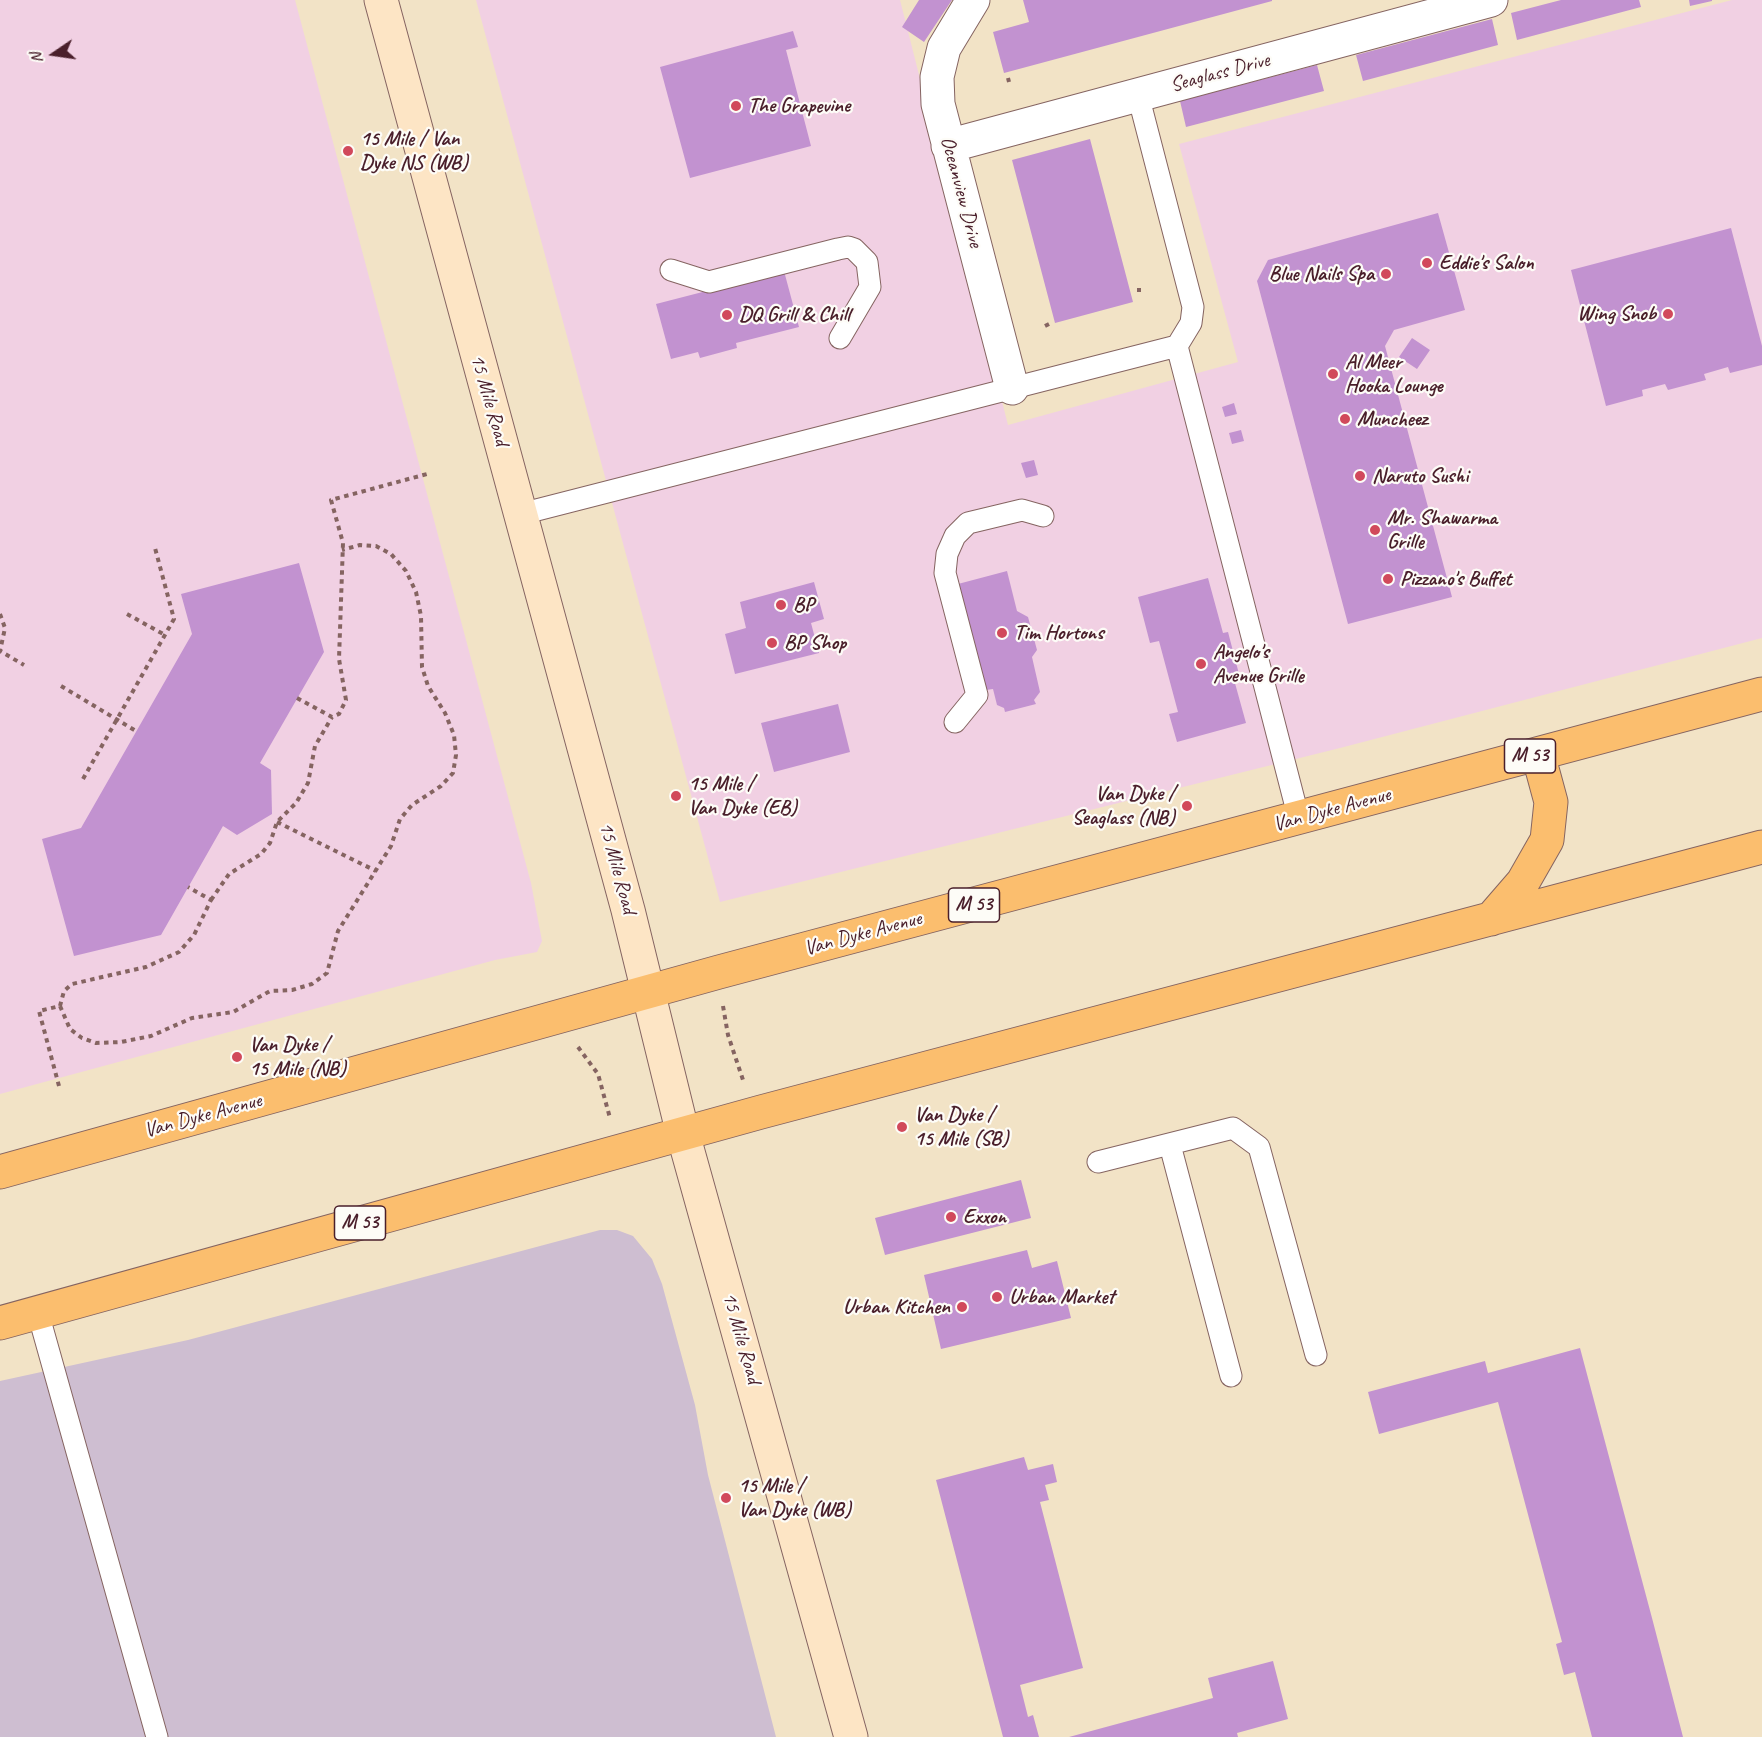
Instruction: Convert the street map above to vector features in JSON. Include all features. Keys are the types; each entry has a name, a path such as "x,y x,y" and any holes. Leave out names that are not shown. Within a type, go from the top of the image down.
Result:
{"main road":[{"name":"15 Mile Road","path":"381,0 649,992 682,1134 851,1737"},
{"name":"Van Dyke Avenue","path":"0,1172 649,992 1762,694"},
{"path":"1491,919 1523,882 1547,840 1551,802 1538,754"},
{"name":"M 53","path":"0,1323 682,1134 1762,847"}],"street":[{"name":"Oceanview Drive","path":"973,0 944,48 937,77 939,104 1012,388"},
{"name":"Seaglass Drive","path":"948,146 1491,0"}],"lane":[{"path":"521,514 1177,346 1191,323 1193,307 1138,95"},
{"path":"671,270 709,282 838,249 854,249 867,262 870,287 840,338"},
{"path":"1177,346 1299,819"},
{"path":"955,722 977,695 945,573 947,554 955,536 968,523 1022,510 1043,516"},
{"path":"1098,1162 1233,1128 1259,1147 1316,1355"},
{"path":"1170,1145 1231,1376"},
{"path":"38,1313 157,1737"}],"path":[{"path":"342,550 360,545 376,546 391,554 406,571 416,592 421,616 422,667 454,735 456,754 453,773 441,786 412,805 400,819 391,846 338,931 327,973 312,984 292,990 270,992 233,1012 192,1018 151,1036 121,1042 96,1043 82,1038 70,1029 60,1006 64,991 72,984 146,967 179,952 194,935 211,900 229,874 266,849 277,822 296,803 308,783 315,746 332,717 339,714 346,700 339,659 342,550 343,543 331,500 427,474"},
{"path":"83,779 174,619 155,548"},
{"path":"0,614 5,628 0,651 24,665"},
{"path":"126,614 165,635"},
{"path":"61,686 136,731"},
{"path":"297,698 332,717"},
{"path":"277,822 376,871"},
{"path":"188,887 211,900"},
{"path":"722,1003 728,1035 745,1086"},
{"path":"59,1086 39,1011 60,1006"},
{"path":"576,1043 598,1074 611,1122"}],"shaded area":[{"path":"0,0 295,0 531,883 542,941 537,952 495,960 0,1094"},
{"path":"476,0 900,0 1008,425 1238,362 1179,144 1732,0 1762,0 1762,638 1340,748 720,902"},
{"path":"600,1230 617,1230 633,1236 652,1259 662,1284 695,1405 708,1475 776,1737 0,1737 0,1381 188,1340"}],"building":[{"path":"919,0 952,0 924,42 902,27"},
{"path":"1023,0 1272,1 1004,73 993,32 1029,22"},
{"path":"1561,0 1639,0 1641,7 1517,40 1511,13"},
{"path":"1689,0 1712,0 1712,1 1690,6"},
{"path":"1492,19 1498,45 1363,81 1356,55"},
{"name":"The Grapevine","path":"793,31 798,47 786,50 811,146 690,178 660,67"},
{"path":"1317,65 1324,91 1186,127 1180,101"},
{"path":"1090,139 1133,302 1055,323 1012,160"},
{"path":"1438,213 1465,310 1394,330 1385,346 1452,597 1348,624 1257,281 1268,260"},
{"path":"1731,228 1762,346 1762,365 1730,373 1728,367 1704,374 1706,380 1668,390 1665,384 1642,390 1643,396 1606,406 1571,270"},
{"name":"DQ Grill & Chill","path":"784,271 799,327 736,343 737,348 700,358 698,352 671,359 656,304"},
{"path":"1412,338 1430,350 1417,369 1399,357"},
{"path":"1234,403 1237,414 1225,417 1222,407"},
{"path":"1241,430 1244,441 1232,444 1229,433"},
{"path":"1034,460 1038,475 1026,478 1021,463"},
{"path":"299,563 324,652 260,763 271,770 272,814 237,835 223,826 161,935 74,956 42,839 81,828 192,634 181,594"},
{"name":"Tim Hortons","path":"1007,571 1017,611 1028,617 1037,650 1032,657 1040,692 1034,700 1036,704 1005,712 1004,708 997,705 993,689 986,690 958,584"},
{"name":"Angelo's Avenue Grille","path":"1208,578 1223,633 1228,632 1239,674 1233,676 1246,723 1177,742 1169,714 1178,712 1159,641 1150,643 1138,597"},
{"name":"BP Shop","path":"814,582 824,619 811,623 819,653 735,674 725,634 746,628 740,602"},
{"path":"838,704 850,752 774,772 761,723"},
{"path":"1021,1180 1031,1218 885,1255 875,1218"},
{"name":"Urban Market","path":"1027,1250 1032,1268 1057,1261 1071,1318 941,1349 924,1275"},
{"path":"1580,1348 1683,1737 1592,1737 1575,1672 1564,1675 1556,1644 1562,1642 1498,1402 1379,1434 1368,1392 1485,1361 1488,1373"},
{"path":"1024,1457 1028,1470 1053,1464 1057,1482 1045,1485 1049,1500 1040,1502 1083,1668 1020,1685 1028,1717 1033,1715 1039,1737 1003,1737 936,1480"},
{"path":"1273,1661 1288,1719 1237,1733 1238,1737 1069,1737 1213,1698 1208,1678"}],"place":[{"name":"The Grapevine","path":"736,106"},
{"name":"15 Mile / Van Dyke NS (WB)","path":"348,151"},
{"name":"Eddie's Salon","path":"1427,263"},
{"name":"Blue Nails Spa","path":"1386,274"},
{"name":"Wing Snob","path":"1668,314"},
{"name":"DQ Grill & Chill","path":"727,315"},
{"name":"Al Meer Hooka Lounge","path":"1333,374"},
{"name":"Muncheez","path":"1345,419"},
{"name":"Naruto Sushi","path":"1360,476"},
{"name":"Mr. Shawarma Grille","path":"1375,530"},
{"name":"Pizzano's Buffet","path":"1388,579"},
{"name":"BP","path":"781,605"},
{"name":"Tim Hortons","path":"1002,633"},
{"name":"BP Shop","path":"772,643"},
{"name":"Angelo's Avenue Grille","path":"1201,664"},
{"name":"15 Mile / Van Dyke (EB)","path":"676,796"},
{"name":"Van Dyke / Seaglass (NB)","path":"1187,806"},
{"name":"Van Dyke / 15 Mile (NB)","path":"237,1057"},
{"name":"Van Dyke / 15 Mile (SB)","path":"902,1127"},
{"name":"Exxon","path":"951,1217"},
{"name":"Urban Market","path":"997,1297"},
{"name":"Urban Kitchen","path":"962,1307"},
{"name":"15 Mile / Van Dyke (WB)","path":"726,1498"}]}
